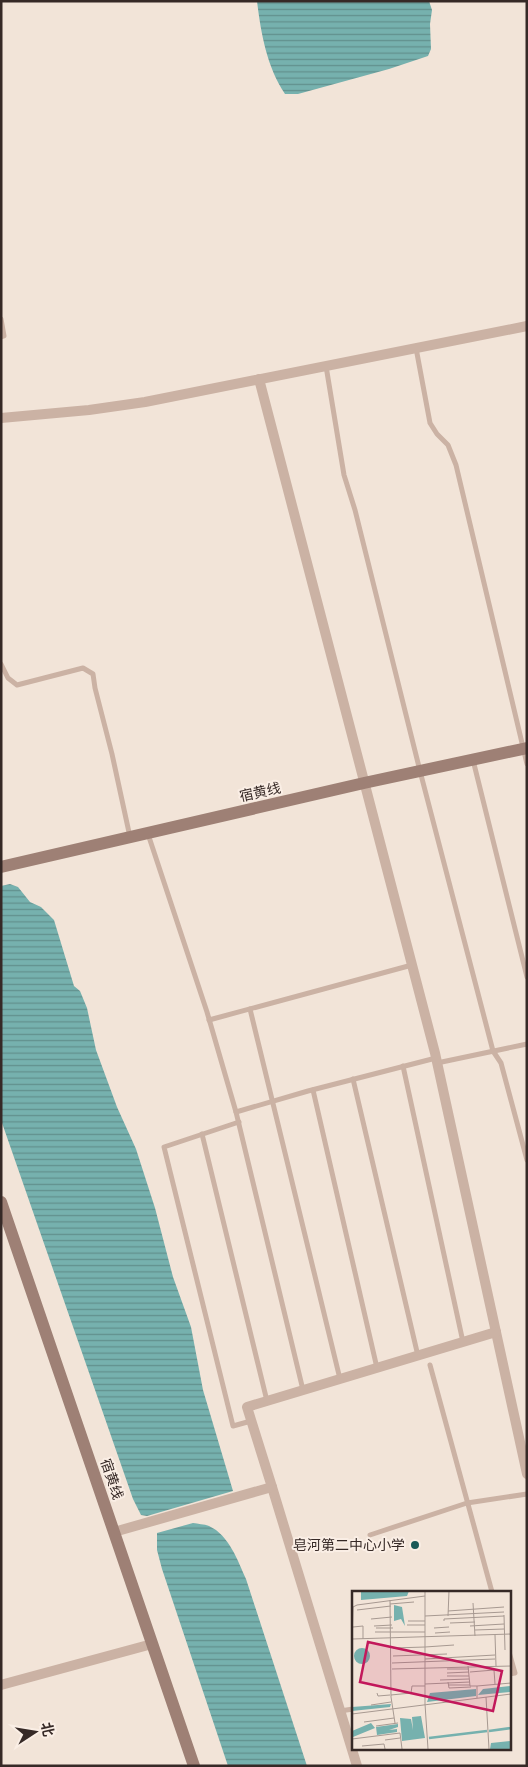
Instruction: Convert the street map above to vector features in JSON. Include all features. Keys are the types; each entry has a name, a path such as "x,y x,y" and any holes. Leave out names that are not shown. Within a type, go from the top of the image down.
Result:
{"main road":[{"name":"宿黄线","path":"1,867 364,783 525,749"},
{"name":"宿黄线","path":"1,1202 194,1766"}],"street":[{"path":"1,418 144,402 526,328"},
{"path":"259,379 436,1060 527,1474"},
{"path":"352,1750 247,1407 496,1332"},
{"path":"114,1532 272,1487"},
{"path":"1,1685 152,1644"},
{"path":"352,1750 357,1766"}],"lane":[{"path":"1,318 4,336 1,337"},
{"path":"416,348 430,422 437,434 448,445 456,465 525,749 527,764"},
{"path":"326,366 344,475 355,510 420,771 493,1050 501,1063 527,1160"},
{"path":"1,664 8,678 17,685 83,668 93,674 130,837"},
{"path":"473,760 527,977"},
{"path":"148,833 209,1020 239,1122 303,1390"},
{"path":"209,1020 412,965"},
{"path":"250,1009 340,1379"},
{"path":"236,1112 404,1066 527,1044"},
{"path":"404,1066 463,1342"},
{"path":"353,1079 418,1356"},
{"path":"313,1090 377,1368"},
{"path":"239,1122 164,1147 233,1426 252,1421"},
{"path":"202,1134 267,1401"},
{"path":"430,1365 492,1591"},
{"path":"370,1535 467,1503 527,1494"},
{"path":"510,1656 515,1673 510,1674"},
{"path":"340,1711 352,1708"}],"water":[{"path":"257,1 429,1 432,10 430,24 431,49 428,56 389,69 298,94 285,94 269,61"},
{"path":"10,884 18,887 30,902 41,907 54,920 74,986 80,991 87,1008 96,1050 117,1107 136,1149 155,1208 173,1277 191,1327 203,1390 233,1491 147,1516 141,1515 133,1499 1,1120 1,886"},
{"path":"193,1523 207,1525 216,1530 227,1542 236,1557 246,1579 307,1766 228,1766 157,1550 157,1533"}],"place":[{"name":"皂河第二中心小学","path":"415,1545"}]}
